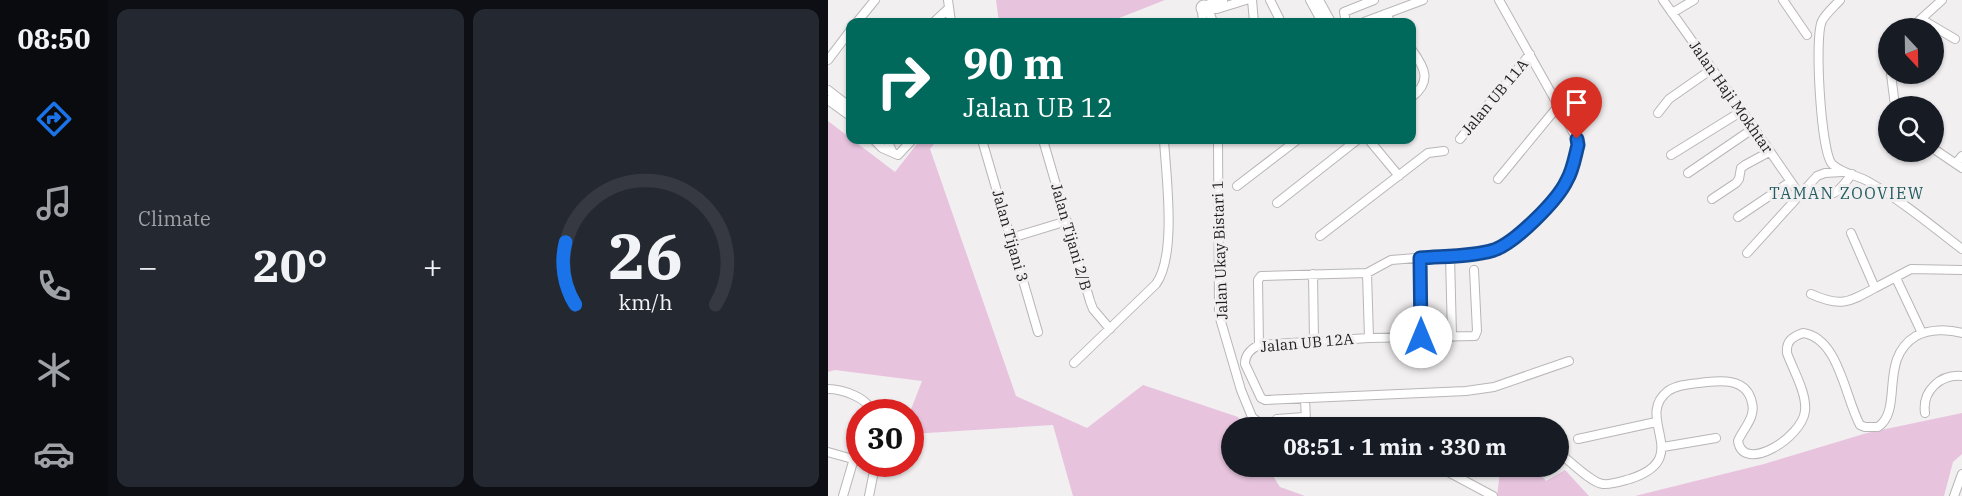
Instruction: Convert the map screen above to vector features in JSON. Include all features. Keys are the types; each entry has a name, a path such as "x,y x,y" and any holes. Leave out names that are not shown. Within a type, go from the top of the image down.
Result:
{"street":[{"path":"860,18 874,0"},
{"path":"1204,6 1223,0"},
{"path":"1204,6 1217,9 1246,0"},
{"path":"1252,0 1254,18"},
{"path":"1270,0 1279,18"},
{"path":"1310,0 1320,18"},
{"path":"1319,0 1329,18"},
{"path":"1345,18 1344,12 1374,0"},
{"path":"1374,18 1423,0"},
{"path":"1259,345 1259,278 1261,276 1366,273 1391,260 1494,250 1511,241 1528,227 1569,178 1578,145 1577,139 1499,0"},
{"name":"Jalan Haji Mokhtar","path":"1663,0 1790,182 1802,193"},
{"path":"1672,13 1694,0"},
{"path":"1783,0 1807,35"},
{"path":"1840,0 1822,21 1818,48 1821,105 1827,155 1831,164 1867,180 1962,249"},
{"path":"1922,18 1942,0"},
{"path":"937,18 948,4"},
{"path":"1385,14 1388,18"},
{"path":"1944,33 1955,39"},
{"path":"828,60 846,36"},
{"name":"Jalan UB 11A","path":"1460,139 1530,54"},
{"path":"1416,56 1425,75 1423,84 1416,92"},
{"path":"1659,113 1669,99 1712,69"},
{"path":"828,90 846,104"},
{"path":"828,100 846,113"},
{"path":"1498,179 1558,105"},
{"path":"1671,155 1742,111"},
{"path":"1688,173 1754,128"},
{"path":"878,144 898,155 909,144"},
{"path":"889,144 892,152"},
{"name":"Jalan Tijani 3","path":"983,144 1038,333"},
{"name":"Jalan Tijani 2/B","path":"1044,144 1090,301 1110,329"},
{"path":"1074,363 1163,275 1168,210 1164,144"},
{"name":"Jalan Ukay Bistari 1","path":"1218,144 1219,315 1252,417"},
{"path":"1237,186 1292,144"},
{"path":"1277,203 1352,144"},
{"path":"1372,144 1399,176"},
{"path":"1320,236 1428,153 1444,152"},
{"path":"1712,199 1736,183 1741,168 1769,152"},
{"path":"1944,155 1959,166 1962,156"},
{"path":"1747,253 1820,174 1850,173"},
{"path":"1802,193 1828,196 1838,192 1850,173"},
{"path":"1738,217 1790,182"},
{"path":"1011,238 1067,221"},
{"path":"1851,234 1875,288"},
{"path":"1450,255 1452,337"},
{"path":"1420,258 1421,337"},
{"path":"1811,294 1825,300 1850,302 1911,269 1962,270"},
{"name":"Jalan UB 12A","path":"1474,270 1477,331 1475,336 1369,338 1259,345 1252,348 1245,359 1245,364 1261,398 1421,394 1494,387 1569,361"},
{"path":"1366,273 1369,338"},
{"path":"1313,274 1314,342"},
{"path":"1896,278 1922,333"},
{"path":"1569,461 1602,484 1614,483 1644,474 1653,468 1661,456 1663,447 1656,422 1660,402 1668,391 1683,385 1724,380 1737,383 1745,390 1753,404 1749,422 1738,441 1739,447 1749,453 1767,451 1783,444 1803,422 1805,412 1805,400 1786,346 1789,340 1803,333 1818,338 1828,350 1860,425 1878,427 1887,417 1895,362 1902,349 1922,333 1937,330 1962,333"},
{"path":"1925,413 1925,399 1936,383 1946,378 1962,376"},
{"path":"828,389 860,399"},
{"path":"1303,398 1303,417"},
{"path":"1578,439 1656,422"},
{"path":"1663,447 1716,438"},
{"path":"828,452 846,457"},
{"path":"1954,496 1962,474"},
{"path":"843,496 850,477"},
{"path":"869,496 870,477"},
{"path":"1458,477 1494,496"}],"shaded area":[{"path":"996,0 1165,0 1119,18 998,18"},
{"path":"828,121 846,135 846,144 858,144 895,172 917,144 934,144 930,149 1016,396 1087,428 1143,385 1238,417 1221,417 1221,477 1274,477 1280,487 1305,496 1073,496 1053,425 924,433 924,399 915,399 922,381 835,370 828,372"},
{"path":"1962,413 1962,454 1953,462 1944,496 1635,496 1764,464 1867,433"},
{"path":"1569,474 1589,496 1497,496 1499,477 1543,477 1546,481 1553,477 1569,477"}],"district":[{"name":"TAMAN ZOOVIEW","path":"1847,193"}],"route":[{"path":"1421,337 1420,258 1494,250 1511,241 1528,227 1565,185 1578,145 1577,139"}]}
